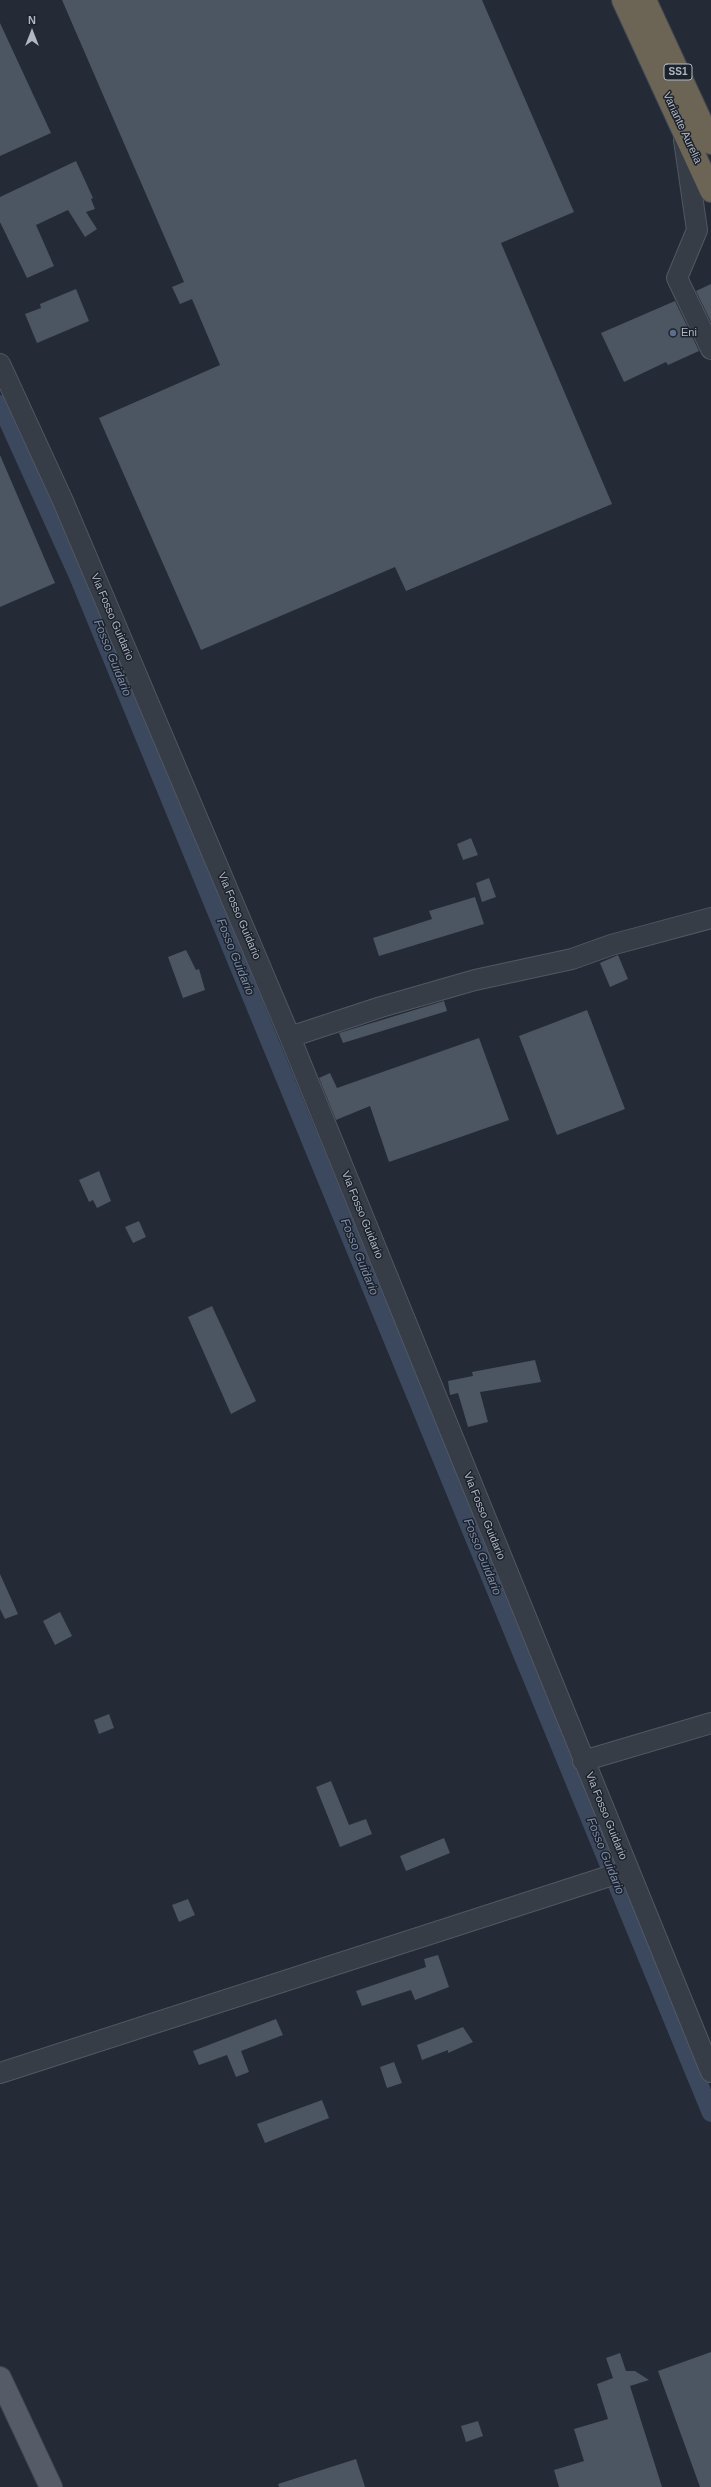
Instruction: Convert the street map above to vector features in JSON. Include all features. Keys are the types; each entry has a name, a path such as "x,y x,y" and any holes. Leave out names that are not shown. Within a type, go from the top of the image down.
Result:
{"highway":[{"name":"Variante Aurelia","path":"623,0 711,191"},
{"name":"Variante Aurelia","path":"645,0 711,143"}],"main road":[{"path":"0,2378 51,2487"}],"street":[{"path":"683,132 697,230 677,278 711,349"},
{"name":"Via Fosso Guidario","path":"0,364 63,501 290,1037 583,1761 619,1873 711,2072"},
{"path":"290,1037 381,1006 475,980 519,972 572,959 611,945 711,918"},
{"path":"583,1761 711,1723"},
{"path":"0,2073 619,1873"}],"building":[{"path":"62,0 482,0 574,212 501,243 612,504 406,591 395,567 201,650 99,418 220,365 192,299 180,304 172,287 184,282"},
{"path":"0,23 51,133 0,156"},
{"path":"76,161 93,198 91,199 95,209 86,212 97,229 85,237 68,210 36,225 54,266 27,278 0,222 0,197"},
{"path":"711,284 711,322 696,291"},
{"path":"76,289 89,321 37,343 25,314 41,308 40,304"},
{"path":"675,301 699,351 668,365 666,362 624,382 601,333"},
{"path":"0,455 55,583 0,607"},
{"path":"471,838 478,855 463,860 457,844"},
{"path":"489,878 496,897 482,902 476,883"},
{"path":"475,897 484,924 379,956 373,938 432,919 429,911"},
{"path":"186,950 196,970 199,969 205,990 183,998 168,957"},
{"path":"618,955 628,979 610,987 600,963"},
{"path":"444,1001 447,1011 343,1043 339,1033"},
{"path":"587,1010 625,1109 557,1135 519,1036"},
{"path":"479,1038 509,1120 389,1162 370,1106 336,1120 319,1078 330,1073 337,1088"},
{"path":"99,1171 111,1201 97,1208 93,1200 89,1202 79,1180"},
{"path":"139,1221 146,1237 133,1243 125,1227"},
{"path":"212,1306 256,1401 231,1414 188,1317"},
{"path":"535,1360 541,1382 480,1392 488,1422 468,1427 458,1393 450,1395 448,1381 473,1376 472,1372"},
{"path":"0,1574 18,1614 5,1619 0,1609"},
{"path":"60,1612 72,1636 55,1645 43,1621"},
{"path":"109,1714 114,1728 99,1734 94,1720"},
{"path":"331,1781 349,1825 366,1819 372,1834 340,1847 316,1787"},
{"path":"444,1838 450,1853 406,1871 400,1856"},
{"path":"188,1899 195,1915 179,1922 172,1905"},
{"path":"438,1955 449,1987 415,2000 411,1990 362,2006 356,1991 426,1967 424,1959"},
{"path":"276,2019 283,2035 241,2051 249,2072 236,2077 227,2055 199,2065 193,2051"},
{"path":"463,2027 473,2042 448,2053 448,2050 422,2060 417,2045"},
{"path":"394,2062 402,2083 387,2088 380,2067"},
{"path":"322,2100 329,2118 265,2143 257,2124"},
{"path":"711,2352 711,2487 700,2487 658,2371"},
{"path":"620,2353 626,2371 635,2371 649,2380 630,2386 662,2487 559,2487 554,2470 584,2461 574,2429 608,2419 597,2384 613,2378 606,2358"},
{"path":"478,2421 483,2436 466,2442 461,2426"},
{"path":"356,2459 365,2487 279,2487 278,2484"}],"waterway":[{"name":"Fosso Guidario","path":"0,404 78,576 711,2113"}],"place":[{"name":"Eni","path":"673,333"}]}
